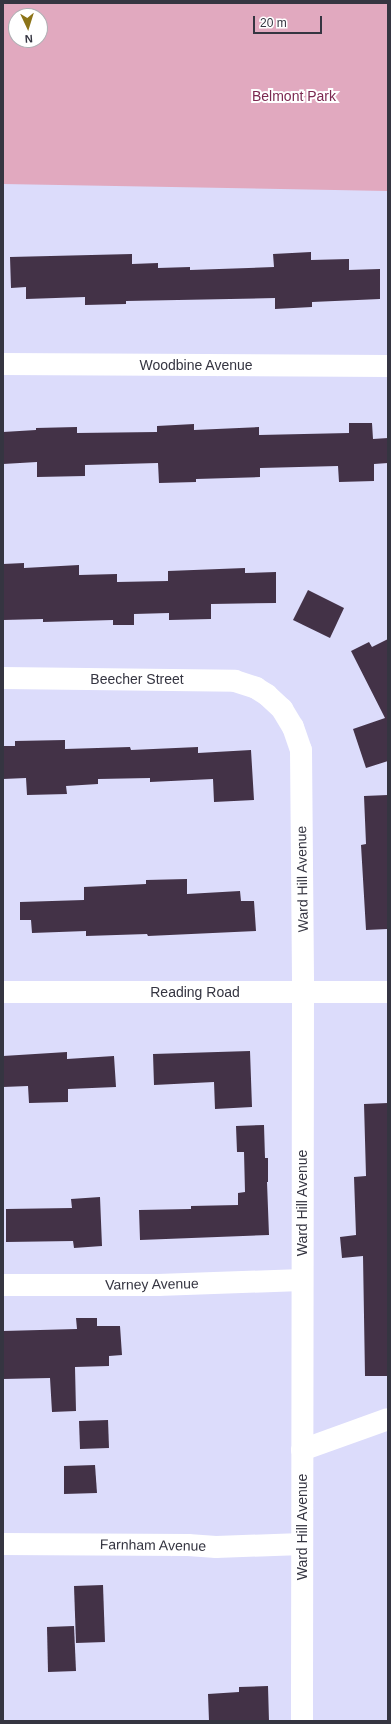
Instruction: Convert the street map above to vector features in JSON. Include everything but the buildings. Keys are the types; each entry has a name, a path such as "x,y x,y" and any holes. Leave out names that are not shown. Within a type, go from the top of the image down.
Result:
{"street":[{"name":"Woodbine Avenue","path":"3,364 388,366"},
{"name":"Beecher Street","path":"3,678 228,680 256,688 267,695"},
{"name":"Ward Hill Avenue","path":"267,695 282,709 293,727 301,750 303,992 302,1721"},
{"name":"Reading Road","path":"3,992 388,992"},
{"name":"Varney Avenue","path":"3,1285 158,1285 302,1280"},
{"path":"302,1450 388,1420"},
{"name":"Farnham Avenue","path":"3,1544 188,1545 216,1547 302,1544"}],"green space":[{"name":"Belmont Park","path":"3,3 388,3 388,191 3,184"}]}
